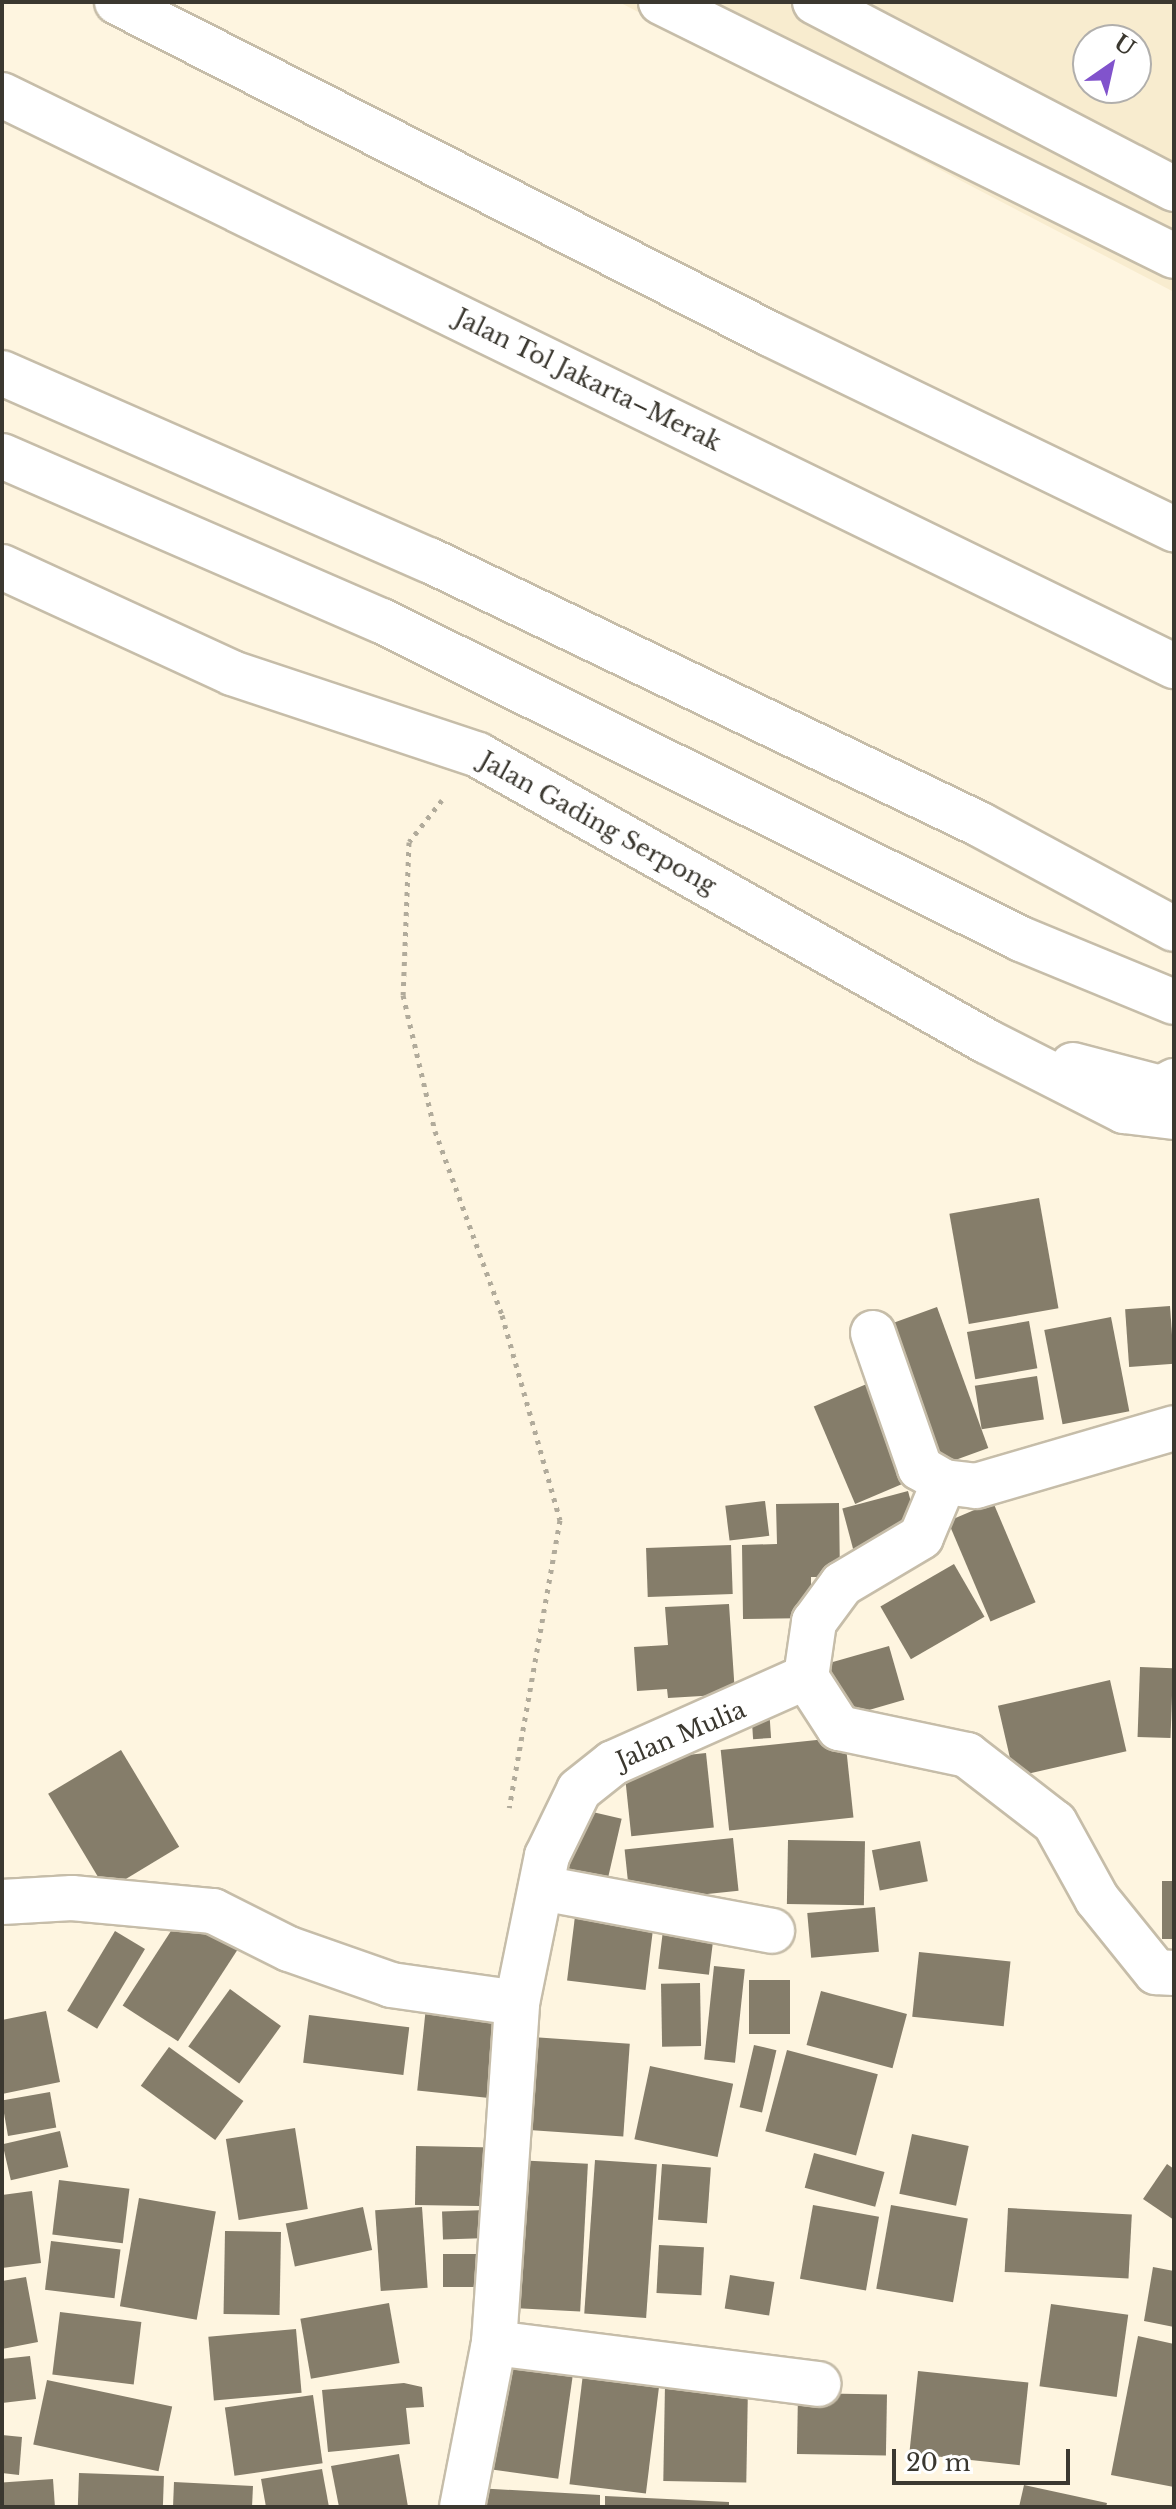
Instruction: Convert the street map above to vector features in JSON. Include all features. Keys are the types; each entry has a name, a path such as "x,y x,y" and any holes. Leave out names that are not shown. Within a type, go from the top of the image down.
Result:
{"main road":[{"path":"117,2 770,334 1174,529"},
{"path":"661,2 1174,256"},
{"path":"815,2 1174,189"},
{"name":"Jalan Tol Jakarta–Merak","path":"2,95 1174,666"},
{"path":"2,373 429,560 981,825 1174,929"},
{"path":"2,456 382,621 1021,939 1174,1002"},
{"name":"Jalan Gading Serpong","path":"2,567 232,673 478,755 986,1041 1124,1111 1174,1117"},
{"path":"986,1041 1161,1088 1174,1081"},
{"path":"873,1333 920,1468 944,1482 976,1486 1174,1428"},
{"path":"944,1482 921,1537 842,1584 814,1622 806,1677 839,1728 967,1755 1055,1823 1097,1899 1156,1972 1174,1973"},
{"name":"Jalan Mulia","path":"462,2507 494,2343 517,2003 544,1872 592,1776 806,1677"},
{"path":"544,1872 772,1931"},
{"path":"2,1902 72,1898 213,1911 289,1949 391,1985 517,2003"},
{"path":"494,2343 818,2384"}],"path":[{"path":"478,755 409,842 403,995 435,1131 502,1315 560,1520 505,1803 544,1872"}],"shaded area":[{"path":"619,2 1174,2 1174,292"}],"building":[{"path":"1039,1198 1058,1308 969,1324 949,1214"},
{"path":"1170,1306 1174,1364 1129,1367 1125,1309"},
{"path":"937,1307 988,1448 924,1471 873,1330"},
{"path":"1111,1317 1129,1411 1063,1424 1044,1330"},
{"path":"1029,1321 1037,1368 975,1379 967,1332"},
{"path":"1037,1376 1044,1419 982,1429 975,1386"},
{"path":"869,1383 910,1481 855,1504 814,1406"},
{"path":"908,1491 919,1532 853,1549 842,1509"},
{"path":"765,1501 769,1536 730,1541 725,1506"},
{"path":"993,1502 1036,1602 990,1621 948,1521"},
{"path":"839,1503 840,1577 811,1577 811,1618 743,1619 742,1545 777,1544 776,1504"},
{"path":"731,1545 733,1594 648,1597 646,1548"},
{"path":"954,1564 985,1617 911,1659 880,1606"},
{"path":"729,1604 735,1694 668,1698 667,1689 637,1691 634,1647 668,1645 665,1607"},
{"path":"889,1646 904,1700 844,1717 828,1663"},
{"path":"1140,1667 1173,1668 1171,1738 1138,1737"},
{"path":"1110,1680 1126,1751 1014,1777 998,1706"},
{"path":"769,1708 771,1738 753,1739 751,1709"},
{"path":"845,1737 853,1818 729,1831 721,1750"},
{"path":"121,1750 179,1847 106,1891 48,1794"},
{"path":"706,1753 714,1828 631,1836 623,1762"},
{"path":"571,1807 622,1819 605,1893 554,1881"},
{"path":"733,1838 739,1891 630,1902 625,1849"},
{"path":"788,1840 865,1841 864,1905 787,1904"},
{"path":"920,1841 928,1881 880,1891 872,1850"},
{"path":"1162,1881 1174,1881 1174,1939 1162,1939"},
{"path":"875,1907 879,1952 811,1958 807,1913"},
{"path":"576,1908 654,1918 646,1990 567,1980"},
{"path":"182,1914 237,1950 178,2041 123,2005"},
{"path":"664,1922 715,1928 709,1975 658,1969"},
{"path":"115,1931 145,1949 97,2029 67,2011"},
{"path":"919,1952 1010,1962 1004,2026 912,2017"},
{"path":"714,1966 745,1969 735,2063 704,2059"},
{"path":"749,1980 790,1980 790,2034 749,2034"},
{"path":"700,1983 701,2046 662,2047 661,1984"},
{"path":"230,1989 281,2026 239,2083 188,2046"},
{"path":"821,1991 907,2014 892,2068 807,2045"},
{"path":"426,2007 508,2016 499,2099 417,2091"},
{"path":"46,2011 60,2082 2,2094 2,2020"},
{"path":"309,2015 409,2027 403,2075 303,2063"},
{"path":"532,2037 630,2044 623,2137 526,2130"},
{"path":"754,2045 776,2050 762,2113 740,2107"},
{"path":"169,2047 243,2101 215,2140 141,2086"},
{"path":"787,2050 878,2074 856,2155 765,2131"},
{"path":"650,2066 733,2084 718,2157 634,2139"},
{"path":"50,2092 56,2127 8,2136 2,2100"},
{"path":"295,2128 308,2209 239,2220 226,2139"},
{"path":"60,2131 68,2167 11,2180 3,2144"},
{"path":"912,2134 969,2146 956,2206 899,2194"},
{"path":"416,2146 495,2147 494,2206 415,2205"},
{"path":"814,2153 885,2172 875,2207 805,2188"},
{"path":"515,2160 588,2164 580,2312 507,2308"},
{"path":"595,2160 657,2164 646,2318 584,2314"},
{"path":"662,2164 711,2167 707,2223 658,2220"},
{"path":"1167,2164 1174,2169 1174,2220 1143,2199"},
{"path":"59,2180 129,2189 123,2243 52,2235"},
{"path":"32,2191 41,2263 2,2268 2,2195"},
{"path":"139,2198 216,2212 197,2320 120,2306"},
{"path":"813,2205 879,2217 866,2290 800,2279"},
{"path":"891,2205 968,2219 953,2302 876,2289"},
{"path":"363,2207 372,2250 295,2266 286,2223"},
{"path":"422,2207 428,2288 381,2291 375,2210"},
{"path":"1008,2208 1132,2214 1128,2278 1005,2272"},
{"path":"487,2210 488,2238 443,2240 442,2212"},
{"path":"225,2231 281,2232 280,2315 224,2314"},
{"path":"51,2241 120,2250 115,2298 45,2290"},
{"path":"659,2245 704,2247 701,2295 656,2293"},
{"path":"443,2254 489,2254 489,2287 443,2287"},
{"path":"1153,2267 1174,2271 1174,2327 1144,2321"},
{"path":"730,2275 774,2282 769,2316 725,2309"},
{"path":"26,2277 38,2342 2,2349 2,2281"},
{"path":"389,2303 400,2363 311,2379 300,2319"},
{"path":"1051,2304 1128,2315 1117,2397 1039,2386"},
{"path":"60,2312 141,2322 134,2385 52,2375"},
{"path":"296,2329 302,2393 214,2400 208,2337"},
{"path":"1138,2336 1174,2344 1174,2487 1111,2475"},
{"path":"497,2354 574,2365 558,2479 481,2468"},
{"path":"30,2356 36,2399 2,2403 2,2359"},
{"path":"918,2371 1028,2383 1020,2465 909,2454"},
{"path":"583,2374 659,2383 646,2494 569,2484"},
{"path":"47,2380 172,2407 158,2471 33,2445"},
{"path":"404,2383 422,2387 424,2407 406,2408 410,2444 328,2452 322,2390"},
{"path":"665,2384 748,2385 746,2482 663,2481"},
{"path":"798,2393 887,2395 886,2456 797,2454"},
{"path":"313,2395 323,2463 234,2476 225,2407"},
{"path":"2,2435 22,2437 19,2475 2,2473"},
{"path":"399,2454 408,2507 339,2507 331,2466"},
{"path":"322,2469 329,2507 266,2507 261,2479"},
{"path":"79,2473 164,2476 163,2507 78,2507"},
{"path":"53,2479 55,2507 4,2507 2,2483"},
{"path":"174,2482 253,2486 252,2507 173,2507"},
{"path":"1024,2485 1107,2503 1106,2507 1019,2507"},
{"path":"476,2488 600,2495 600,2507 475,2507"},
{"path":"605,2496 729,2502 729,2507 605,2507"}]}
